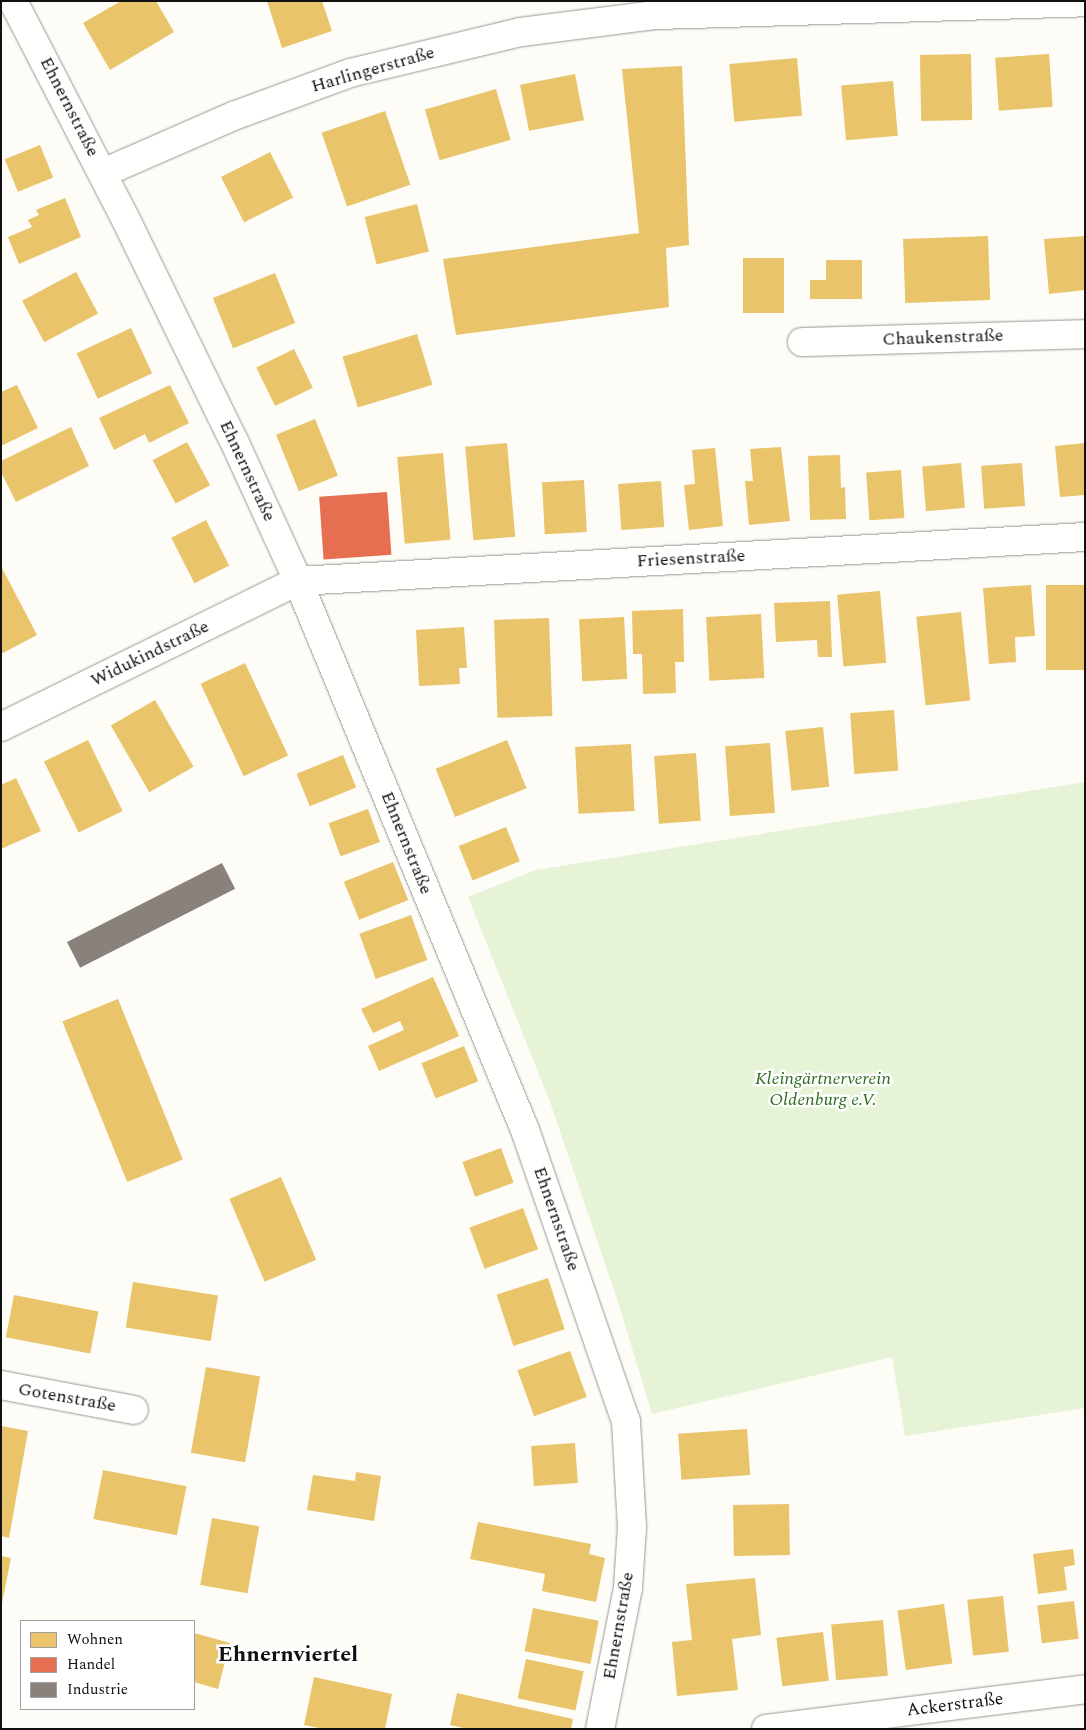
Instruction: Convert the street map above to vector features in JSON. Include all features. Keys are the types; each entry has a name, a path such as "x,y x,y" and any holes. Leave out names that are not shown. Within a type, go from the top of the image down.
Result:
{"street":[{"name":"Ehnernstraße","path":"13,1 103,173 234,441 298,581 525,1130 626,1421 632,1527 628,1588 600,1729"},
{"name":"Harlingerstraße","path":"103,173 236,116 350,73 521,32 656,8 1085,2"},
{"name":"Chaukenstraße","path":"802,342 1085,334"},
{"name":"Friesenstraße","path":"298,581 1085,537"},
{"name":"Widukindstraße","path":"1,727 298,581"},
{"name":"Gotenstraße","path":"1,1385 134,1410"},
{"name":"Ackerstraße","path":"766,1729 1085,1689"}],"green space":[{"name":"Kleingärtnerverein Oldenburg e.V.","path":"1085,782 1085,1408 905,1436 892,1357 652,1414 618,1302 550,1102 468,897 536,870"}],"building: Wohnen":[{"path":"121,1 156,1 174,32 110,70 83,23"},
{"path":"267,1 322,1 332,31 282,48"},
{"path":"971,54 972,120 921,121 920,55"},
{"path":"1049,54 1053,107 999,111 995,58"},
{"path":"797,58 802,116 734,122 729,64"},
{"path":"682,66 689,245 666,248 669,307 456,335 443,259 639,233 622,69"},
{"path":"575,74 584,120 529,131 520,85"},
{"path":"893,81 898,136 846,140 841,86"},
{"path":"496,89 511,140 439,160 425,109"},
{"path":"385,111 410,185 347,207 322,133"},
{"path":"40,145 53,177 18,192 5,159"},
{"path":"270,152 293,197 244,222 221,177"},
{"path":"65,198 81,237 19,264 8,237 32,227 28,220 39,215 36,210"},
{"path":"417,204 429,252 376,265 365,217"},
{"path":"988,236 990,300 905,303 903,239"},
{"path":"1085,236 1085,290 1049,294 1044,239"},
{"path":"743,258 784,258 784,313 743,313"},
{"path":"826,260 862,260 862,299 810,299 810,280 826,280"},
{"path":"76,272 98,313 44,342 22,301"},
{"path":"275,273 295,323 233,348 213,298"},
{"path":"131,328 152,373 98,399 77,353"},
{"path":"417,334 432,385 358,407 342,357"},
{"path":"294,349 313,388 275,406 256,367"},
{"path":"17,385 38,428 1,446 1,392"},
{"path":"170,385 189,423 149,443 145,434 114,450 99,418"},
{"path":"315,419 338,476 299,491 276,435"},
{"path":"71,427 89,466 16,502 1,472 1,461"},
{"path":"187,442 210,485 176,504 153,460"},
{"path":"507,443 515,537 473,540 465,447"},
{"path":"1085,443 1085,495 1060,497 1055,446"},
{"path":"781,447 790,521 749,525 745,481 753,481 750,449"},
{"path":"715,448 723,526 689,530 684,485 695,484 692,450"},
{"path":"443,453 451,540 405,544 397,457"},
{"path":"840,455 841,488 845,487 846,519 810,520 808,456"},
{"path":"961,463 965,508 926,511 922,466"},
{"path":"1022,463 1025,506 984,509 981,466"},
{"path":"901,470 904,518 869,520 866,472"},
{"path":"584,480 587,532 545,534 542,482"},
{"path":"661,481 664,527 621,530 618,484"},
{"path":"206,520 229,565 194,583 171,538"},
{"path":"1,566 37,635 1,654"},
{"path":"1031,585 1035,636 1015,637 1016,662 989,664 983,588"},
{"path":"1046,585 1085,585 1085,670 1046,670"},
{"path":"880,591 886,663 843,666 837,595"},
{"path":"830,601 832,657 818,657 817,640 776,642 774,603"},
{"path":"683,609 684,662 675,662 676,693 643,694 642,654 633,654 632,611"},
{"path":"961,612 970,701 926,705 916,617"},
{"path":"761,614 764,678 709,681 706,617"},
{"path":"624,617 627,679 582,681 579,619"},
{"path":"549,618 552,716 497,718 494,620"},
{"path":"464,627 467,668 459,668 460,684 419,686 416,630"},
{"path":"245,663 288,755 244,776 201,684"},
{"path":"155,700 194,767 149,792 111,726"},
{"path":"894,710 898,771 854,774 850,713"},
{"path":"823,727 829,787 791,791 785,731"},
{"path":"88,740 123,811 79,832 44,761"},
{"path":"507,740 526,788 455,817 436,769"},
{"path":"770,743 775,813 730,816 725,746"},
{"path":"631,744 635,811 579,814 575,747"},
{"path":"696,753 701,821 659,824 654,756"},
{"path":"343,755 356,787 310,806 297,774"},
{"path":"16,778 41,831 1,849 1,785"},
{"path":"368,809 380,842 341,856 329,823"},
{"path":"506,827 520,861 473,880 459,846"},
{"path":"393,862 408,900 359,920 344,882"},
{"path":"411,915 427,960 376,979 359,934"},
{"path":"433,977 459,1036 379,1071 368,1046 404,1030 400,1021 373,1033 361,1009"},
{"path":"118,999 183,1159 127,1182 62,1021"},
{"path":"464,1046 478,1081 436,1098 421,1063"},
{"path":"501,1148 514,1183 475,1197 462,1162"},
{"path":"281,1177 316,1260 265,1282 229,1199"},
{"path":"523,1208 538,1249 484,1269 469,1227"},
{"path":"548,1278 565,1329 513,1346 497,1295"},
{"path":"133,1282 218,1295 211,1341 126,1327"},
{"path":"14,1295 98,1311 90,1354 6,1337"},
{"path":"570,1351 587,1397 534,1416 517,1370"},
{"path":"206,1367 260,1377 245,1462 191,1453"},
{"path":"1,1426 28,1431 9,1538 1,1536"},
{"path":"747,1429 750,1475 681,1480 678,1434"},
{"path":"575,1443 578,1483 534,1486 531,1446"},
{"path":"103,1470 186,1486 177,1535 93,1519"},
{"path":"356,1472 381,1476 374,1521 307,1510 313,1475 355,1481"},
{"path":"789,1504 790,1555 734,1556 733,1505"},
{"path":"212,1518 259,1526 247,1593 200,1585"},
{"path":"478,1522 591,1544 589,1554 605,1558 596,1602 542,1591 545,1574 470,1559"},
{"path":"1073,1549 1075,1565 1064,1567 1067,1590 1038,1594 1033,1554"},
{"path":"1,1556 11,1558 2,1603 1,1603"},
{"path":"755,1578 761,1635 732,1639 738,1690 677,1696 672,1642 692,1640 686,1584"},
{"path":"1003,1596 1009,1652 973,1655 967,1600"},
{"path":"1074,1601 1079,1639 1042,1643 1037,1606"},
{"path":"944,1604 952,1663 906,1670 897,1611"},
{"path":"533,1608 599,1621 590,1664 525,1651"},
{"path":"883,1620 888,1676 836,1680 831,1625"},
{"path":"823,1632 829,1681 782,1686 776,1638"},
{"path":"195,1633 230,1643 218,1689 195,1682"},
{"path":"526,1659 584,1671 575,1710 518,1698"},
{"path":"314,1677 392,1694 385,1729 324,1729 304,1725"},
{"path":"457,1693 573,1719 571,1729 468,1729 450,1725"}],"building: Handel":[{"path":"387,492 391,555 324,560 319,497"}],"building: Industrie":[{"path":"222,863 235,889 80,968 67,942"}],"district":[{"name":"Ehnernviertel","path":"288,1655"}]}
